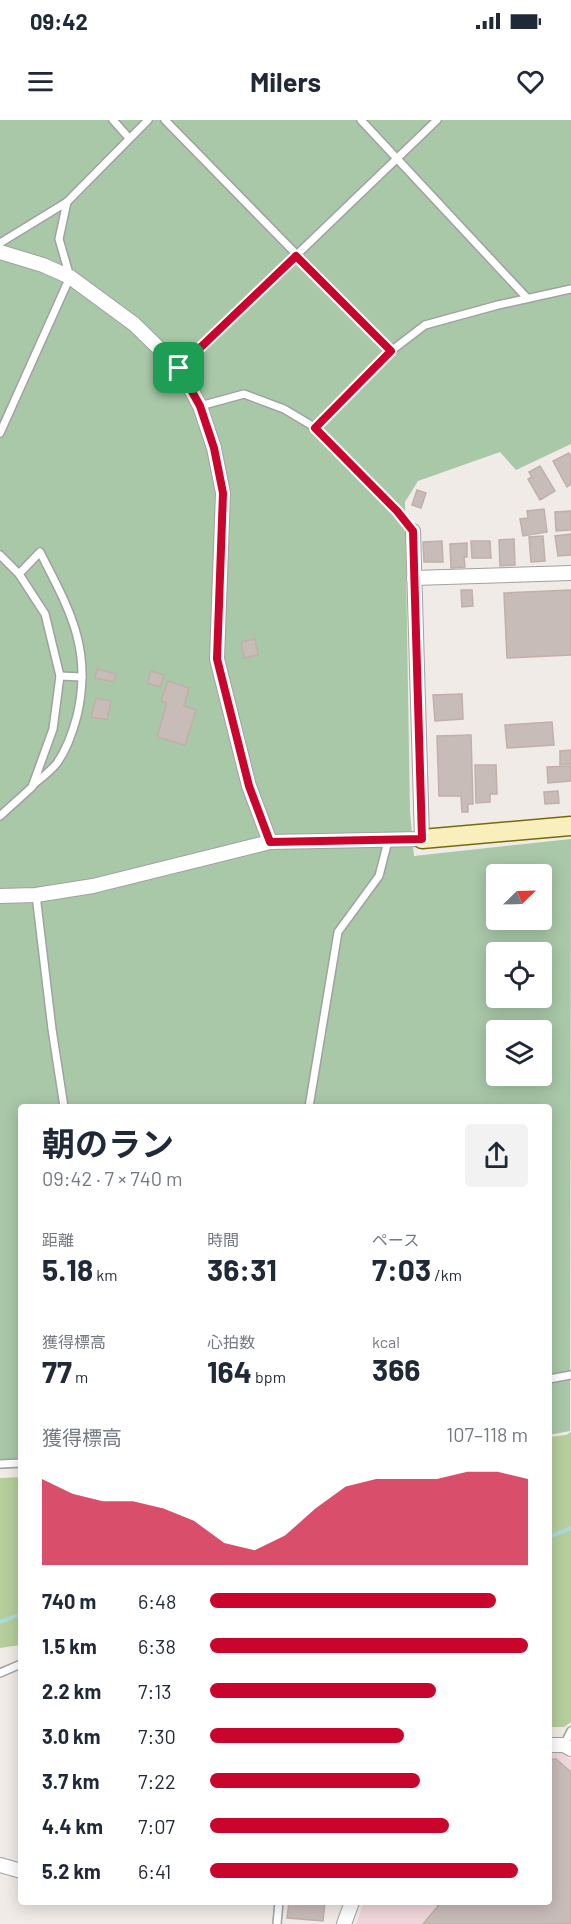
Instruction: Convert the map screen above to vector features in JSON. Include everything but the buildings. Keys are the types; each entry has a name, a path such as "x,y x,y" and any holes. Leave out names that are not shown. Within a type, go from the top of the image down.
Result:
{"street":[{"path":"0,252 43,265 70,277 134,324 179,368 200,406 214,448 223,493 217,659 249,786 270,842"},
{"path":"413,531 422,839"},
{"path":"414,578 571,573"},
{"path":"0,896 36,895 93,886 270,842 388,841 571,826"},
{"path":"552,1745 567,1747"},
{"path":"0,1865 18,1870"},
{"path":"344,1924 351,1905"}],"lane":[{"path":"113,120 129,138"},
{"path":"0,243 67,202 148,120"},
{"path":"165,120 391,351"},
{"path":"361,120 527,298"},
{"path":"179,368 437,120"},
{"path":"0,433 70,277 59,239 67,202"},
{"path":"315,428 391,351 424,326 527,298 571,289"},
{"path":"200,406 244,394 284,409 315,428 397,511 413,531"},
{"path":"0,816 57,763 73,733 82,677 80,646 70,612 40,552 19,574"},
{"path":"0,555 19,574 45,614 60,676 52,729 32,787"},
{"path":"60,676 82,677"},
{"path":"309,1104 338,932 379,876 388,841"},
{"path":"36,895 64,1104"},
{"path":"552,1378 571,1375"},
{"path":"0,1464 18,1463"},
{"path":"0,1673 18,1665"},
{"path":"567,1747 571,1731"},
{"path":"277,1924 279,1905"}],"shaded area":[{"path":"561,1751 571,1760 571,1924 356,1924 363,1905 552,1905 552,1752"}],"green space":[{"path":"0,120 571,120 571,444 516,470 500,452 418,481 405,502 410,812 414,856 571,839 570,1431 552,1434 552,1104 18,1104 18,1468 0,1469"},
{"path":"571,1432 571,1722 564,1727 552,1727 552,1437"},
{"path":"18,1477 18,1645 0,1648 0,1478"}],"waterway":[{"path":"552,1536 571,1528"},
{"path":"0,1622 18,1615"}],"route":[{"path":"296,256 391,351 315,428 397,511 413,531 422,839 270,842 249,786 217,659 223,493 214,448 200,406 179,368 296,256"}]}
